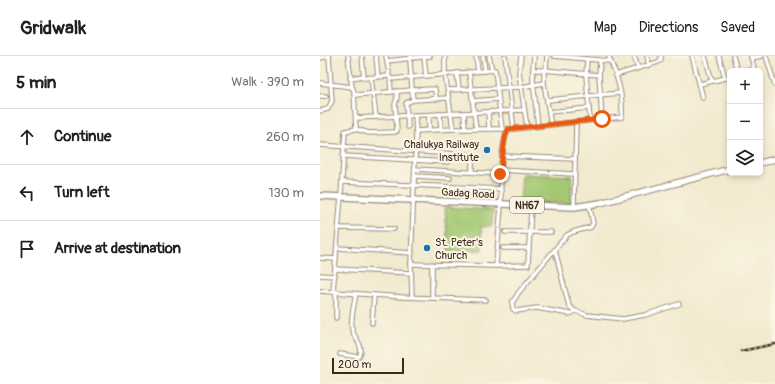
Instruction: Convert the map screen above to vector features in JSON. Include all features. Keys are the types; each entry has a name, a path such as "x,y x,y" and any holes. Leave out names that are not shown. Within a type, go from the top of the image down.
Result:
{"highway":[{"path":"763,161 775,158"},
{"name":"Gadag Road","path":"500,206 574,207 600,204 727,171"},
{"name":"Gadag Road","path":"320,197 560,210 590,208 727,171"}],"street":[{"path":"320,58 328,56 332,104 328,108 320,111"},
{"path":"348,56 350,78 355,95 356,130"},
{"path":"362,56 364,76"},
{"path":"376,56 378,77"},
{"path":"386,56 391,79 391,92"},
{"path":"387,61 411,57 430,56"},
{"path":"444,56 453,129"},
{"path":"476,56 478,71"},
{"path":"483,56 485,71"},
{"path":"490,56 492,70 495,70 502,129"},
{"path":"505,56 514,129"},
{"path":"521,56 519,73 520,87 527,127"},
{"path":"534,56 533,85 538,126"},
{"path":"547,56 544,83 551,125"},
{"path":"554,56 610,61"},
{"path":"416,131 453,129 514,129 622,117 620,93 616,75 609,56"},
{"path":"634,56 638,68"},
{"path":"646,56 649,65"},
{"path":"616,75 660,61 661,56"},
{"path":"692,56 700,84 702,98"},
{"path":"705,56 712,81"},
{"path":"719,56 727,76"},
{"path":"733,56 736,68"},
{"path":"754,68 751,57 762,56"},
{"path":"766,56 775,85"},
{"path":"411,57 413,100"},
{"path":"424,57 426,76"},
{"path":"587,60 586,75 590,120"},
{"path":"600,60 599,76 602,119"},
{"path":"391,79 492,70"},
{"path":"533,70 599,76"},
{"path":"469,72 476,129"},
{"path":"457,73 459,89"},
{"path":"350,78 364,76 364,78 387,77 389,75"},
{"path":"371,78 376,117"},
{"path":"700,84 727,78"},
{"path":"320,83 352,87"},
{"path":"448,90 520,87 544,83"},
{"path":"355,95 434,89 436,99"},
{"path":"336,318 335,269 345,131 356,130 369,133 396,132 395,104 397,91"},
{"path":"548,100 620,93"},
{"path":"320,96 326,96"},
{"path":"408,126 406,104 413,100 448,98"},
{"path":"473,101 498,99"},
{"path":"549,112 589,108"},
{"path":"356,118 524,110"},
{"path":"488,112 489,129"},
{"path":"464,113 465,129"},
{"path":"440,114 441,130"},
{"path":"412,297 411,264 416,151 415,115"},
{"path":"428,115 429,130"},
{"path":"574,207 576,122"},
{"path":"496,266 500,206 500,172 505,138 508,129"},
{"path":"320,145 471,155 472,172"},
{"path":"343,156 448,162"},
{"path":"502,156 575,159"},
{"path":"415,169 472,172 574,174"},
{"path":"415,176 450,178"},
{"path":"342,182 500,189"},
{"path":"411,264 527,266 532,208"},
{"path":"575,311 570,314 536,308 518,311 514,310 512,303 515,297 570,233 591,227 593,223 590,208"},
{"path":"338,228 394,229"},
{"path":"505,232 551,232"},
{"path":"337,248 412,253"},
{"path":"503,248 529,248"},
{"path":"555,250 569,306 575,311 587,315 623,319 645,315 679,304"},
{"path":"320,258 336,259"},
{"path":"432,264 432,298"},
{"path":"335,269 412,273"},
{"path":"320,275 335,276"},
{"path":"320,291 486,300"},
{"path":"340,354 355,357 360,355 360,343 352,330 356,294"},
{"path":"372,323 374,295"}],"green space":[{"path":"522,174 572,176 571,204 520,202"},
{"path":"445,207 493,210 492,226 481,227 482,250 448,252"}],"railway":[{"path":"741,351 775,344"}],"place":[{"name":"Chalukya Railway Institute","path":"487,150"},
{"name":"St. Peter's Church","path":"427,248"}],"route":[{"path":"500,174 505,138 508,129 602,119"}]}
